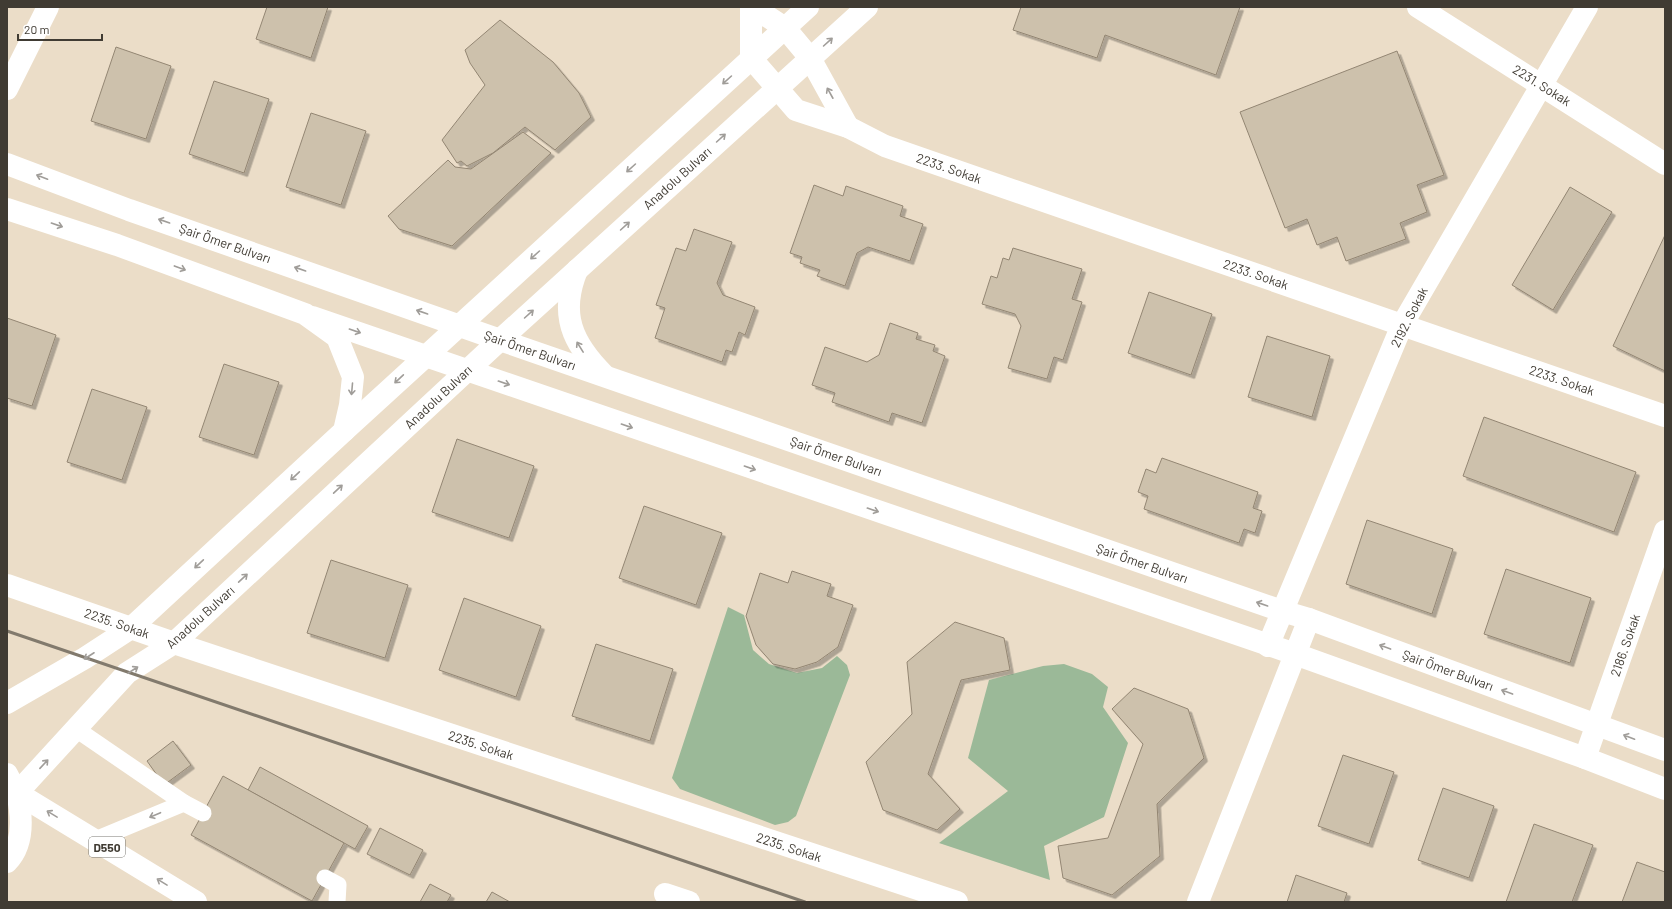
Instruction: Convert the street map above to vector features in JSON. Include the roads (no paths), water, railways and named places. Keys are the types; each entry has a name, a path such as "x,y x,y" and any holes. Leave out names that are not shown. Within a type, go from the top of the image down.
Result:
{"main road":[{"path":"7,89 48,7"},
{"path":"752,7 785,28 810,58 848,128"},
{"path":"751,58 752,7"},
{"path":"7,703 85,658 130,628 425,355 808,7"},
{"name":"Anadolu Bulvarı","path":"17,793 127,673 174,643 500,340 866,7"},
{"name":"2231. Sokak","path":"1418,7 1665,164"},
{"name":"2192. Sokak","path":"1268,646 1402,325 1587,7"},
{"name":"2233. Sokak","path":"751,58 796,110 848,128 885,146 1665,416"},
{"name":"Şair Ömer Bulvarı","path":"7,164 129,210 459,324 500,340 1282,611 1309,619 1665,750"},
{"path":"7,208 117,245 305,314 467,371 1295,654 1585,758 1665,789"},
{"path":"577,270 572,282 568,311 573,336 588,360 605,376"},
{"path":"305,314 337,337 353,377 350,405 344,431"},
{"name":"2186. Sokak","path":"1585,758 1665,532"},
{"name":"2235. Sokak","path":"7,585 174,643 957,902"},
{"path":"1198,902 1309,619"},
{"path":"7,774 17,793 22,815 19,838 7,862"},
{"name":"D550","path":"17,793 196,902"},
{"path":"662,898 689,902"}],"lane":[{"path":"76,729 184,803 203,813"},
{"path":"95,840 184,803"},
{"path":"325,878 338,885 337,902"}],"railway":[{"path":"7,631 805,902"}]}
